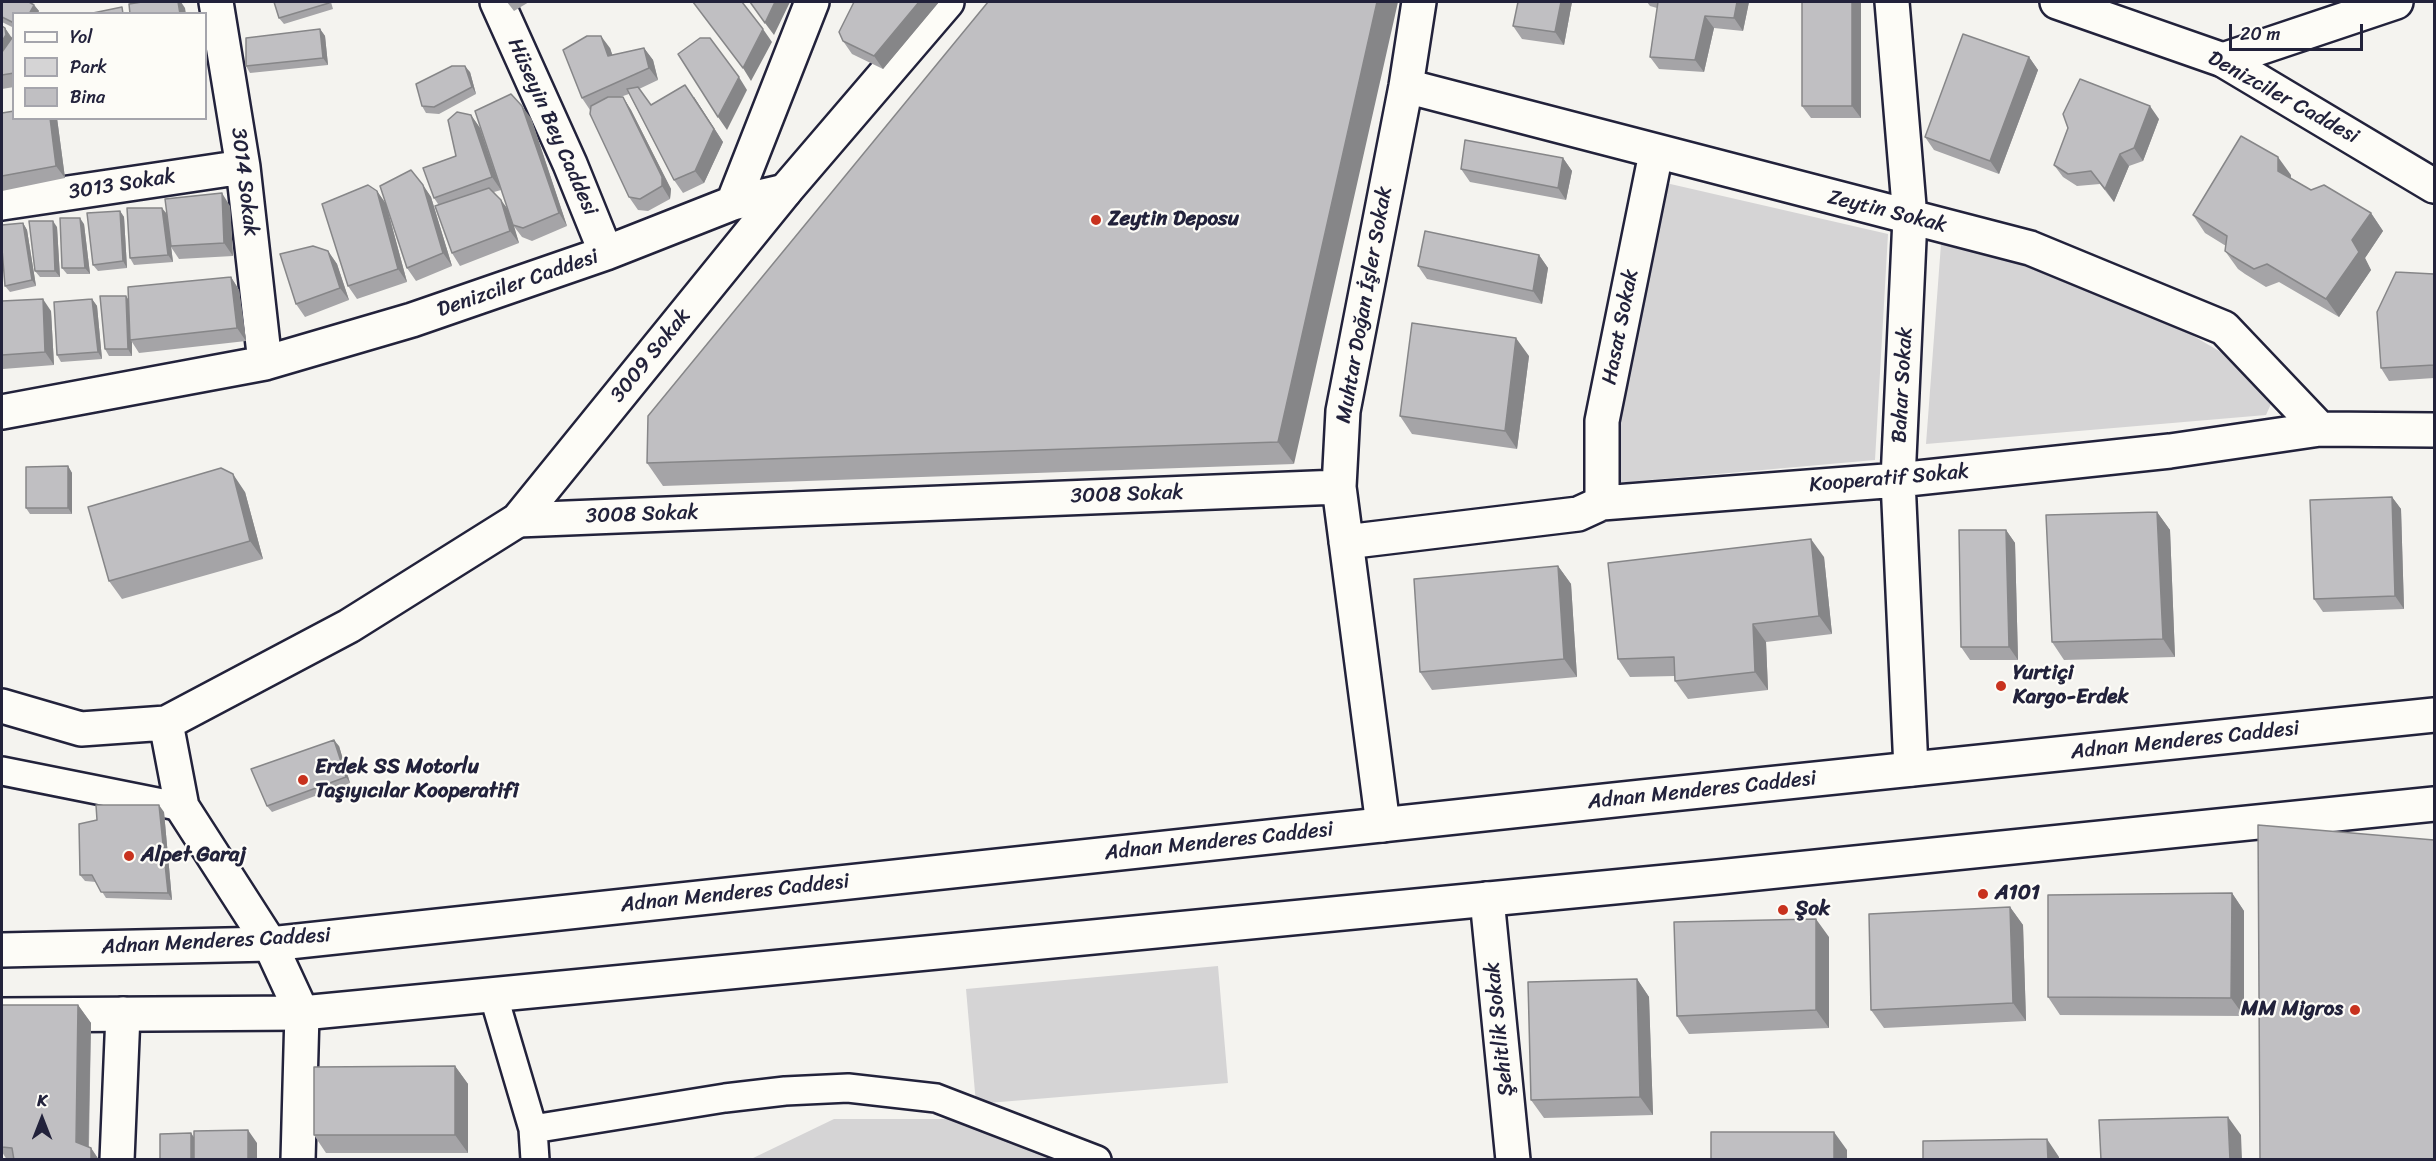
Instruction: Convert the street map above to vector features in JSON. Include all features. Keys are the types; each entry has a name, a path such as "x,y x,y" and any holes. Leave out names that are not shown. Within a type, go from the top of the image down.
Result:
{"street":[{"name":"3014 Sokak","path":"216,2 243,167 265,363"},
{"name":"Hüseyin Bey Caddesi","path":"497,2 606,253"},
{"path":"733,203 812,2"},
{"path":"785,191 947,2"},
{"name":"Muhtar Doğan İşler Sokak","path":"1383,825 1339,487 1343,411 1406,86 1419,2"},
{"name":"Bahar Sokak","path":"1892,2 1910,218 1898,480 1911,769"},
{"name":"Denizciler Caddesi","path":"2057,2 2223,60 2434,186"},
{"path":"2223,60 2396,2"},
{"name":"Zeytin Sokak","path":"1406,86 1656,153 2030,248 2224,328 2320,429"},
{"name":"Hasat Sokak","path":"1602,503 1602,421 1656,153"},
{"name":"3013 Sokak","path":"2,203 243,167"},
{"name":"Denizciler Caddesi","path":"2,412 265,363 412,320 606,253 733,203 785,191"},
{"name":"3009 Sokak","path":"518,520 785,191"},
{"name":"Kooperatif Sokak","path":"1346,542 1578,514 1602,503 1898,480 2170,451 2320,429 2434,430"},
{"name":"3008 Sokak","path":"2,706 81,729 166,723 349,626 518,520 1339,487"},
{"name":"Adnan Menderes Caddesi","path":"2,950 270,944 2434,715"},
{"path":"166,723 182,807 270,944 302,1013 298,1160"},
{"path":"2,1015 302,1013 1487,899 2434,804"},
{"name":"Şehitlik Sokak","path":"1487,899 1513,1160"},
{"path":"117,1160 123,1014"}],"lane":[{"path":"2,771 182,807"},
{"path":"493,994 533,1129 536,1160"},
{"path":"533,1129 725,1098 785,1091 848,1088 936,1098 1097,1160"}],"green space":[{"path":"1666,183 1888,234 1875,460 1616,483 1616,400"},
{"path":"1941,244 2023,265 2190,334 2279,386 2266,415 1926,444"},
{"path":"1218,966 1228,1083 976,1104 966,989"},
{"path":"834,1119 950,1119 1068,1160 749,1160"}],"building":[{"path":"2,2 29,2 34,5 30,12 12,12 12,22 2,17"},
{"path":"178,2 180,12 130,12 129,4"},
{"path":"274,2 329,2 329,3 279,18"},
{"path":"693,2 742,2 763,29 743,68"},
{"path":"750,2 775,2 765,23"},
{"path":"854,2 919,2 874,56 843,41 839,32"},
{"name":"Zeytin Deposu","path":"988,2 1377,2 1278,442 647,463 648,416"},
{"path":"1518,2 1561,2 1555,32 1513,26"},
{"path":"1658,2 1737,2 1734,18 1705,16 1695,60 1650,57"},
{"path":"1802,2 1852,2 1852,106 1802,106"},
{"path":"122,7 123,12 98,12"},
{"path":"2,26 5,28 6,35 2,41"},
{"path":"320,29 323,58 246,66 246,38"},
{"path":"1963,34 2029,57 1990,161 1925,137"},
{"path":"587,36 601,36 608,56 644,48 649,68 582,98 563,50"},
{"path":"12,38 12,73 2,75 2,52"},
{"path":"700,38 710,38 739,77 718,117 678,54"},
{"path":"452,66 465,66 472,87 434,107 422,106 416,84"},
{"path":"2080,79 2150,106 2134,148 2120,154 2105,189 2091,171 2068,174 2054,165 2068,128 2063,114"},
{"path":"685,85 714,129 695,171 674,180 627,89 638,87 651,105"},
{"path":"511,94 522,106 559,213 523,228 513,225 475,111"},
{"path":"608,97 623,97 662,177 662,186 640,199 629,197 590,114 591,106"},
{"path":"12,111 12,120 50,120 56,166 2,176 2,113"},
{"path":"457,112 471,115 492,177 434,198 423,168 456,156 448,120"},
{"path":"2241,136 2278,157 2278,171 2311,190 2324,185 2371,213 2352,240 2359,252 2326,299 2267,264 2254,269 2232,256 2225,251 2227,236 2193,215"},
{"path":"1465,140 1563,158 1558,188 1461,169"},
{"path":"411,170 423,185 443,253 407,268 380,186"},
{"path":"368,185 377,191 398,269 348,286 322,204"},
{"path":"489,188 501,200 510,231 452,253 435,206"},
{"path":"222,193 224,243 171,246 165,199"},
{"path":"127,208 162,208 168,255 130,258"},
{"path":"120,211 123,261 93,265 87,213"},
{"path":"60,218 80,218 85,268 62,268"},
{"path":"29,221 53,221 55,271 35,271"},
{"path":"23,223 32,280 5,286 2,225"},
{"path":"1425,231 1539,255 1533,291 1418,266"},
{"path":"313,246 328,251 340,288 296,304 280,254"},
{"path":"2396,272 2434,274 2434,365 2381,368 2377,312"},
{"path":"231,277 237,328 130,340 128,287"},
{"path":"100,296 126,296 128,349 105,349"},
{"path":"43,299 45,352 2,355 2,301"},
{"path":"92,299 98,352 57,355 54,302"},
{"path":"1412,323 1516,338 1505,431 1400,416"},
{"path":"68,466 68,508 26,508 26,467"},
{"path":"221,468 233,474 250,541 109,581 88,507"},
{"path":"2392,497 2395,596 2314,599 2310,500"},
{"path":"2157,512 2163,639 2052,642 2046,515"},
{"path":"1959,530 2006,530 2009,647 1961,647"},
{"path":"1811,539 1819,616 1753,624 1755,672 1675,681 1674,657 1618,659 1608,563"},
{"path":"1558,566 1564,659 1420,672 1414,579"},
{"name":"Erdek SS Motorlu Taşıyıcılar Kooperatifi","path":"334,740 346,777 267,806 251,769"},
{"path":"96,805 159,805 168,893 101,892 92,875 80,875 79,824 97,820"},
{"name":"MM Migros","path":"2258,825 2434,840 2434,1160 2260,1160"},
{"path":"2232,893 2231,998 2048,997 2048,895"},
{"path":"2010,907 2013,1003 1871,1010 1869,914"},
{"path":"1816,919 1816,1010 1677,1016 1674,922"},
{"path":"1637,979 1640,1097 1531,1100 1528,982"},
{"path":"2,1005 78,1005 76,1142 91,1148 91,1160 14,1160 12,1148 2,1147"},
{"path":"455,1066 455,1135 314,1135 314,1067"},
{"path":"2228,1117 2230,1160 2101,1160 2099,1120"},
{"path":"248,1130 248,1160 194,1160 194,1131"},
{"path":"1711,1132 1834,1132 1834,1160 1711,1160"},
{"path":"191,1133 191,1160 160,1160 160,1134"},
{"path":"2047,1139 2048,1160 1923,1160 1923,1141"}],"place":[{"name":"Zeytin Deposu","path":"1096,220"},
{"name":"Yurtiçi Kargo-Erdek","path":"2001,686"},
{"name":"Erdek SS Motorlu Taşıyıcılar Kooperatifi","path":"303,780"},
{"name":"Alpet Garaj","path":"129,856"},
{"name":"A101","path":"1983,894"},
{"name":"Şok","path":"1783,910"},
{"name":"MM Migros","path":"2355,1010"}]}
